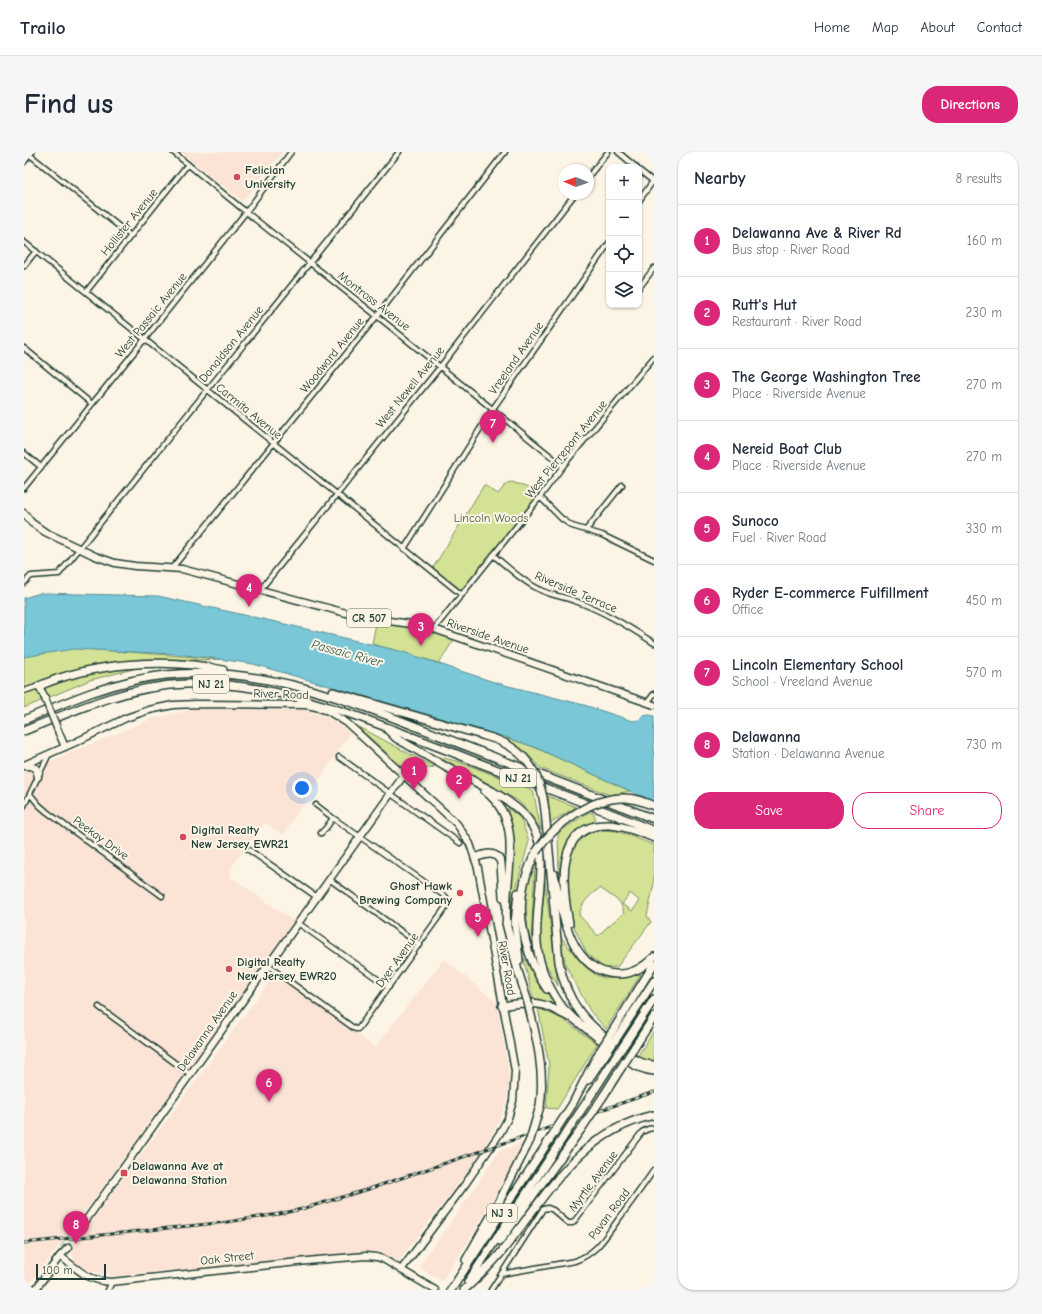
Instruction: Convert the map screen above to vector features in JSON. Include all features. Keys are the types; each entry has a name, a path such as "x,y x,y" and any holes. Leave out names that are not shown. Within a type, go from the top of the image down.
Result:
{"highway":[{"path":"39,686 60,678 83,672 141,664 210,667 252,677"},
{"name":"NJ 21","path":"24,720 100,689 138,679 166,675 202,673 252,677 318,692 367,708 654,820"},
{"name":"NJ 21","path":"24,733 41,724 119,694 162,686 202,683 234,685 316,702 654,831"},
{"path":"285,684 336,692 456,727 501,741 519,753 530,765 538,780 542,792 547,829 559,962 569,995 585,1019 599,1032 637,1061 654,1065"},
{"path":"382,726 396,738 514,805 525,816 535,831 540,846 541,861 537,934 538,952 547,981 563,1008"},
{"path":"448,767 489,794 498,804 506,818 511,841 506,904 507,927"},
{"path":"452,1288 469,1254 515,1172 530,1140 540,1106 542,1084 540,1059 517,945 515,915 520,883 527,867 548,837 563,823 579,812 596,804 625,798 637,800 654,806"},
{"path":"576,946 566,909 564,880 566,857 572,843 580,834 587,830 604,825 628,829 654,838"},
{"path":"547,829 563,917 568,932 580,954 588,964 612,974 625,974 634,972 654,957"},
{"path":"475,858 485,854 491,854 498,856 501,860 503,900 507,927 527,999"},
{"path":"535,854 527,872 522,890 521,906 525,935 531,958 540,979 550,993 574,1019 631,1063 644,1070 654,1071"},
{"path":"615,1034 654,964"},
{"name":"NJ 3","path":"452,1288 572,1105 602,1053 654,980"},
{"name":"NJ 3","path":"463,1290 654,999"},
{"path":"502,1006 524,1003 539,1004 574,1019"},
{"path":"475,1272 517,1219 582,1128 653,1020"},
{"path":"463,1290 497,1258 548,1189 582,1153 598,1140 614,1130 654,1115"}],"street":[{"name":"Montross Avenue","path":"173,152 563,466"},
{"name":"West Passaic Avenue","path":"24,488 246,212 291,152"},
{"name":"Donaldson Avenue","path":"24,583 32,576 59,574 398,152"},
{"name":"Woodward Avenue","path":"172,568 377,316 505,152"},
{"path":"594,170 608,152"},
{"path":"618,152 632,164"},
{"path":"24,162 31,154 131,236"},
{"name":"Hollister Avenue","path":"86,292 188,164"},
{"path":"642,172 653,181 642,196"},
{"name":"West Newell Avenue","path":"260,590 440,366 570,200"},
{"name":"Carmita Avenue","path":"24,242 404,549 462,594"},
{"name":"Vreeland Avenue","path":"404,549 492,410 606,247"},
{"path":"24,266 36,251"},
{"path":"642,284 654,268"},
{"path":"24,348 92,404"},
{"name":"West Pierrepont Avenue","path":"434,629 540,497 563,466 654,357"},
{"path":"24,453 41,467"},
{"path":"586,530 622,485"},
{"path":"540,497 562,519 572,526 602,535 654,560"},
{"name":"CR 507","path":"24,513 32,523 42,530 80,548"},
{"name":"Riverside Avenue","path":"80,548 95,556 115,563 135,566 172,568 194,572 361,617 418,625 434,629 654,705"},
{"name":"Riverside Terrace","path":"493,555 532,585 554,596 574,601 605,614 654,643"},
{"path":"24,691 39,686 64,747"},
{"path":"647,703 654,694"},
{"name":"River Road","path":"24,766 126,718 161,708 197,704 306,705 322,709 339,717 457,824 468,840 475,858 515,1071 513,1101 508,1118 500,1133 466,1183 401,1270"},
{"path":"24,806 49,754"},
{"path":"339,757 460,843"},
{"path":"24,766 36,768 38,777"},
{"name":"Delawanna Avenue","path":"80,1227 404,775"},
{"name":"Peekay Drive","path":"30,794 47,812 162,896"},
{"path":"316,805 359,837"},
{"path":"321,833 333,818"},
{"name":"Dyer Avenue","path":"267,965 355,1029 358,1029 420,945 448,904 448,901 441,894 359,837"},
{"path":"249,850 317,897"},
{"path":"329,879 420,945"},
{"path":"298,923 389,987"},
{"path":"100,1007 190,1074"},
{"name":"Myrtle Avenue","path":"491,1290 543,1209 550,1209 568,1223 573,1223 642,1132 654,1128"},
{"name":"Pavan Road","path":"501,1274 575,1261 590,1253 604,1240 654,1170"},
{"path":"35,1290 65,1248"},
{"name":"Oak Street","path":"60,1256 88,1277 100,1282 112,1282 311,1260 366,1256 379,1258 401,1270"},
{"path":"401,1270 435,1290"},
{"path":"108,1290 112,1282"}],"shaded area":[{"name":"Felician University","path":"180,152 283,152 242,201"},
{"path":"194,709 305,710 329,718 350,733 283,835 265,823 231,867 231,877 294,921 73,1229 24,1290 24,772 151,719"},
{"path":"444,959 497,1003 510,1079 506,1103 497,1125 475,1162 398,1262 378,1251 112,1276 89,1271 75,1262 70,1250 275,974 375,1047"},
{"path":"525,1142 472,1236 442,1281 420,1268 420,1264 475,1188 499,1151"}],"green space":[{"name":"Lincoln Woods","path":"512,482 542,493 461,590 433,568 484,485 498,494 507,483"},
{"path":"376,623 417,628 455,638 439,663 372,644"},
{"path":"74,648 223,659 165,661 90,680 24,708 24,656"},
{"path":"354,724 434,767 408,772"},
{"path":"505,737 534,747 630,791 610,795 540,768 526,752"},
{"path":"436,756 460,762 533,790 541,830 530,813 517,800"},
{"path":"548,796 576,807 550,823"},
{"path":"507,808 520,817 529,841 510,911 514,837"},
{"path":"589,812 593,813 596,819 578,831 567,844 559,873 558,833"},
{"path":"599,830 617,831 654,845 654,883 647,916 651,922 617,967 604,968 587,954 574,927 568,895 567,872 571,853 575,845 581,838","holes":["600,888 620,902 624,913 598,936 579,915 586,900","630,893 640,901 632,911 622,904"]},
{"path":"535,865 531,944 527,926 526,892 530,872"},
{"path":"545,881 558,986 543,959 540,933"},
{"path":"559,934 586,967 599,976 610,978 641,974 606,1029 590,1011 566,966"},
{"path":"523,957 554,1004 533,998"},
{"path":"538,1008 563,1019 597,1044 557,1109 546,1108 549,1065"},
{"path":"654,1031 654,1061 652,1062 637,1057"}],"water":[{"name":"Passaic River","path":"40,593 158,596 400,651 497,683 584,705 633,721 639,720 646,715 654,716 654,802 534,747 505,737 253,664 175,654 73,649 24,657 24,598"}],"tunnel":[{"path":"62,1248 76,1229"},
{"path":"68,1248 82,1229"}],"railway":[{"path":"24,1243 227,1222 302,1209 369,1189 654,1092"}],"place":[{"name":"Felician University","path":"237,177"},
{"name":"Lincoln Elementary School","path":"493,443"},
{"name":"Nereid Boat Club","path":"249,607"},
{"name":"The George Washington Tree","path":"421,646"},
{"name":"Delawanna Ave & River Rd","path":"414,790"},
{"name":"Rutt's Hut","path":"459,799"},
{"name":"Digital Realty New Jersey EWR21","path":"183,837"},
{"name":"Ghost Hawk Brewing Company","path":"460,893"},
{"name":"Sunoco","path":"478,937"},
{"name":"Digital Realty New Jersey EWR20","path":"229,969"},
{"name":"Ryder E-commerce Fulfillment","path":"269,1102"},
{"name":"Delawanna Ave at Delawanna Station","path":"124,1173"},
{"name":"Delawanna","path":"76,1244"}]}
